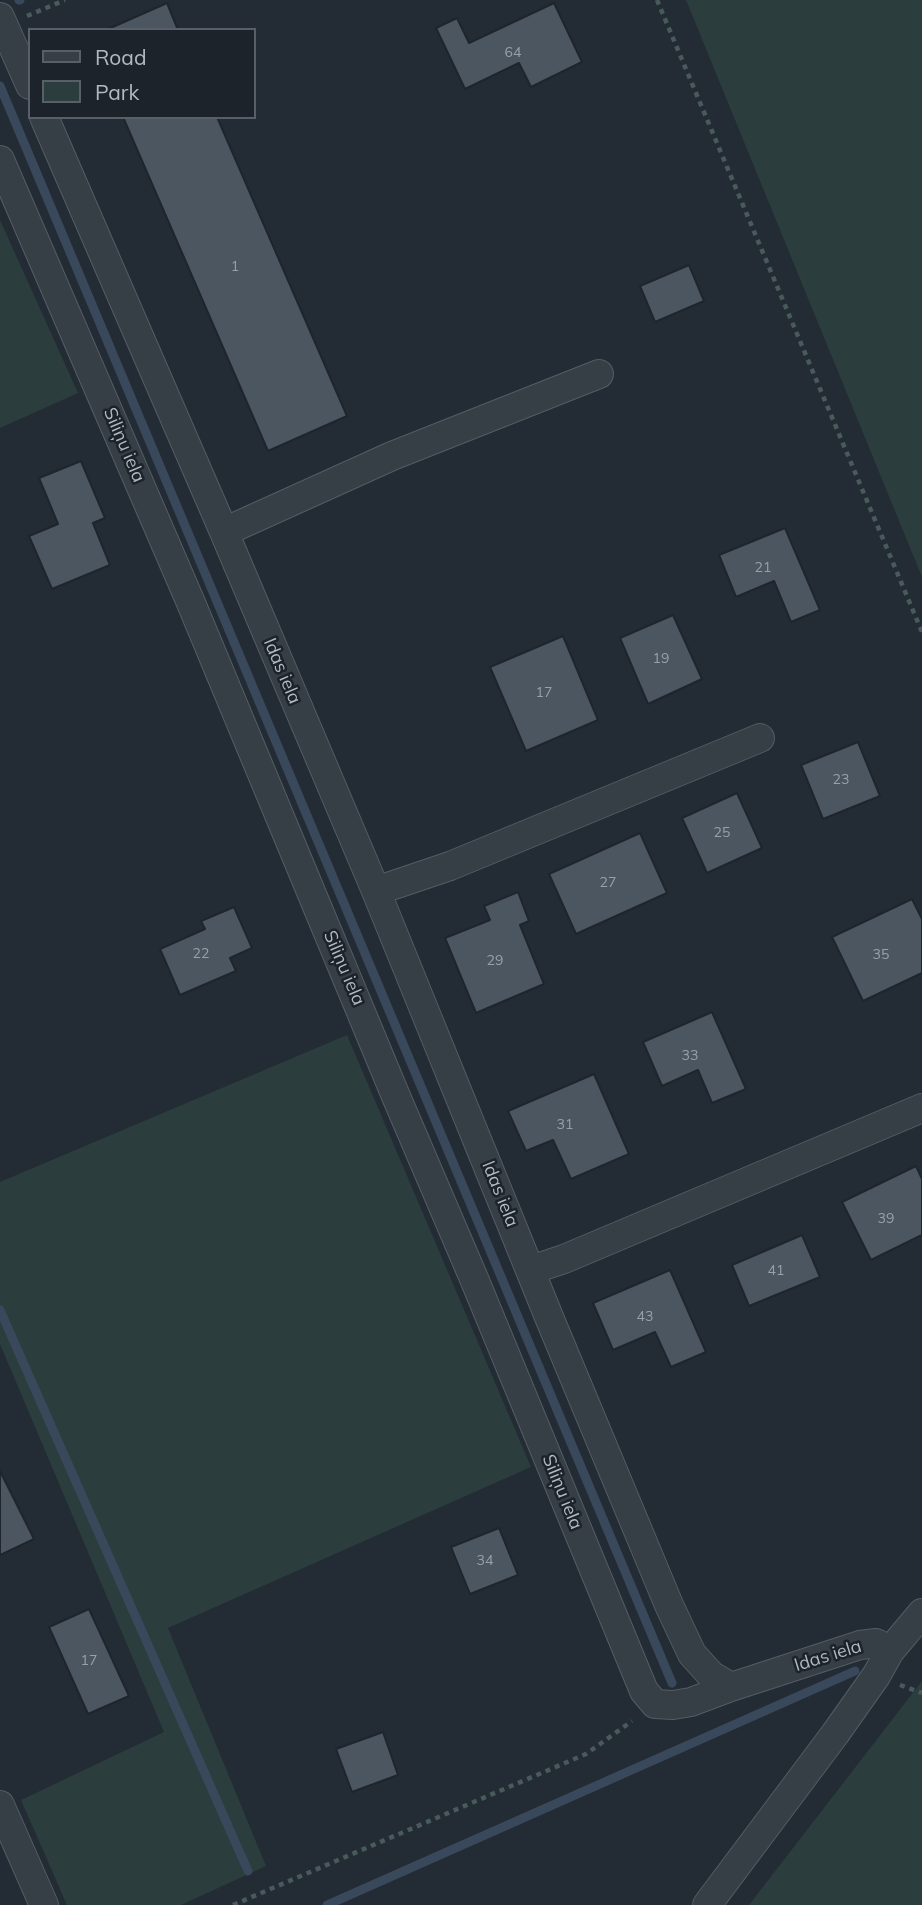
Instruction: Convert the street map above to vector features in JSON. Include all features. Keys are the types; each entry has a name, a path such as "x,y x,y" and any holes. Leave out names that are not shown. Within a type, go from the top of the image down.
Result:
{"street":[{"path":"0,17 28,80"},
{"name":"Idas iela","path":"45,119 376,891 664,1593 692,1654 711,1675 731,1687 860,1645 876,1643 890,1651"},
{"name":"Siliņu iela","path":"0,160 197,615 644,1691 655,1704"},
{"path":"224,532 391,456 599,374"},
{"path":"376,891 450,866 760,738"},
{"path":"531,1270 565,1259 922,1108"},
{"path":"707,1905 835,1734 876,1676 890,1651 922,1613"},
{"path":"655,1704 691,1702 731,1687"},
{"path":"0,1805 44,1905"}],"path":[{"path":"657,0 922,632"},
{"path":"233,1905 586,1755 655,1704"}],"green space":[{"path":"686,0 922,0 922,577"},
{"path":"0,220 78,393 0,428"},
{"path":"347,1035 531,1467 168,1628 266,1866 181,1905 67,1905 21,1800 164,1732 0,1344 0,1182"},
{"path":"922,1681 922,1905 749,1905"}],"building":[{"path":"167,3 177,28 111,28"},
{"path":"554,3 582,62 531,87 519,63 465,89 436,28 457,18 469,43"},
{"path":"124,119 218,119 347,416 268,451"},
{"path":"689,265 704,301 655,322 640,286"},
{"path":"81,461 105,518 93,523 110,565 52,589 29,536 58,524 39,478"},
{"path":"785,528 820,610 791,622 774,581 736,597 719,555"},
{"path":"673,615 702,679 648,704 620,638"},
{"path":"563,636 598,720 526,751 490,667"},
{"path":"858,742 880,796 823,819 801,765"},
{"path":"737,793 762,848 707,873 682,818"},
{"path":"640,833 667,893 576,934 549,874"},
{"path":"518,892 529,921 520,925 544,984 476,1013 445,938 490,920 484,906"},
{"path":"912,899 922,919 922,973 863,1001 832,937"},
{"path":"234,907 252,948 230,958 236,971 180,995 160,949 205,929 201,921"},
{"path":"712,1012 746,1089 712,1103 698,1070 662,1086 643,1042"},
{"path":"594,1074 629,1154 571,1179 553,1140 526,1151 508,1111"},
{"path":"916,1166 922,1179 922,1235 871,1260 842,1202"},
{"path":"802,1235 820,1277 749,1306 732,1265"},
{"path":"670,1270 706,1352 671,1367 655,1332 613,1350 593,1303"},
{"path":"0,1471 34,1539 0,1555"},
{"path":"499,1528 518,1575 470,1594 451,1547"},
{"path":"89,1609 129,1696 88,1714 49,1627"},
{"path":"383,1732 398,1775 352,1792 336,1749"}],"waterway":[{"path":"0,86 672,1683"},
{"path":"0,1310 248,1871"},
{"path":"327,1905 855,1671"}]}
